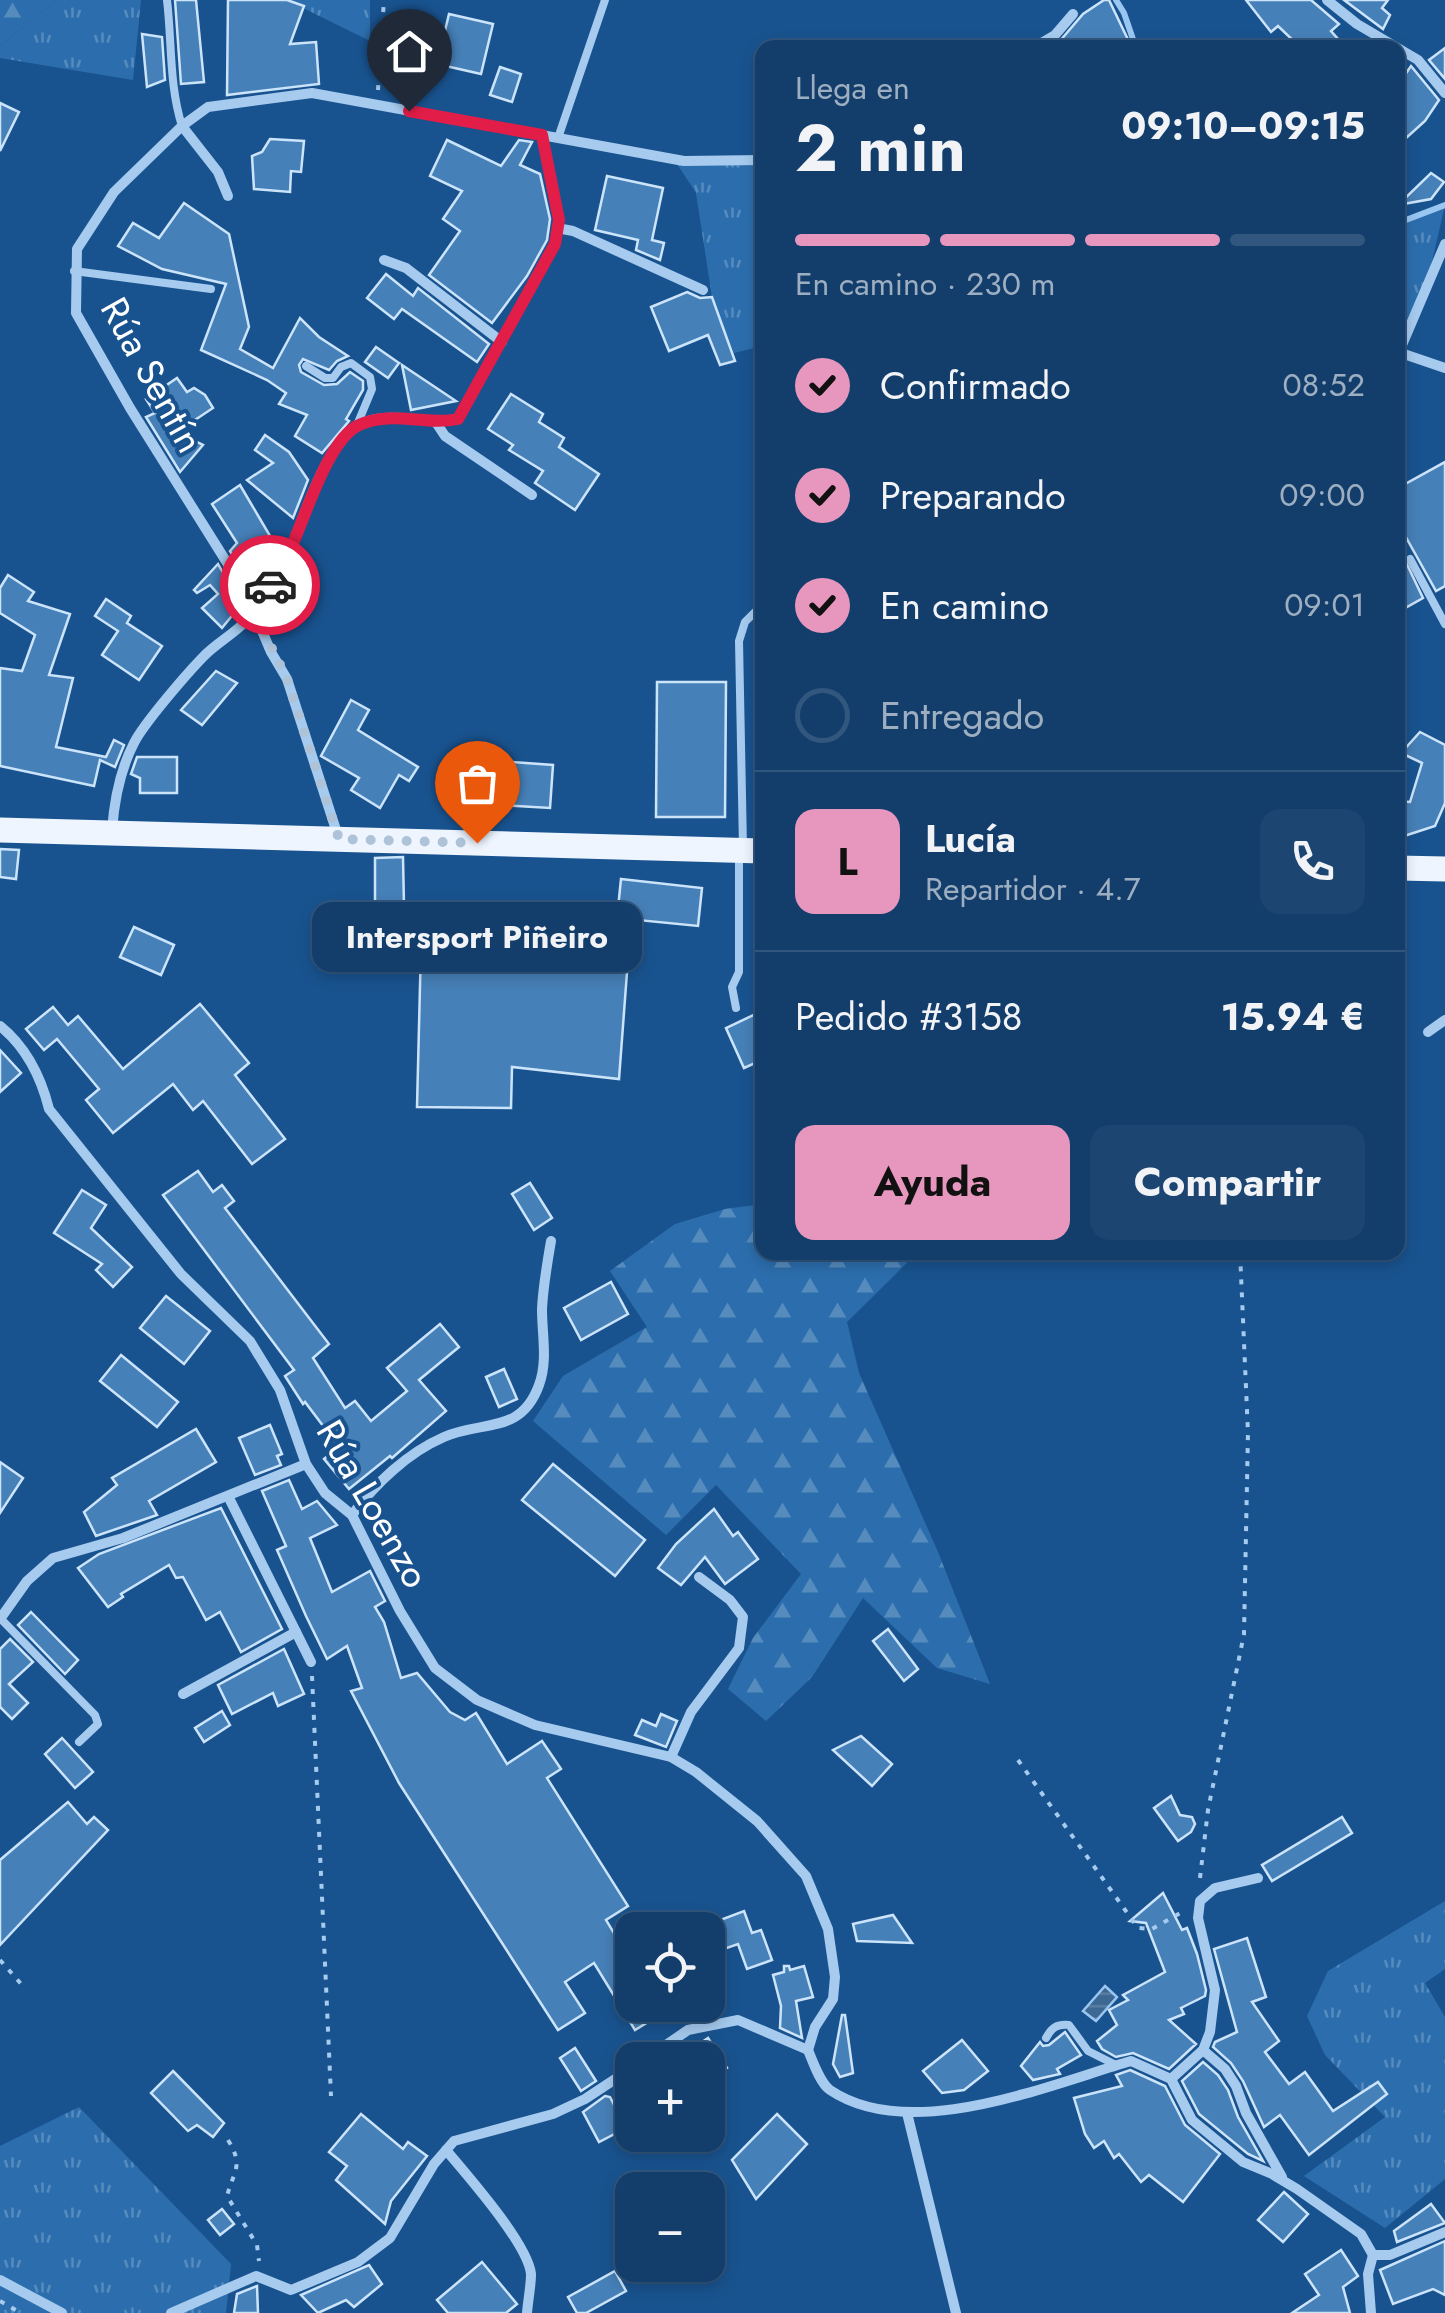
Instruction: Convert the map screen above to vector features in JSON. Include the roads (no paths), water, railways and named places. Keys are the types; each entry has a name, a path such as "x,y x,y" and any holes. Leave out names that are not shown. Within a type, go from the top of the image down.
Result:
{"main road":[{"path":"0,830 748,850"},
{"path":"1405,868 1445,869"}],"street":[{"path":"1327,0 1384,40"},
{"path":"1047,40 1073,14"},
{"path":"1405,52 1418,60 1445,93"},
{"name":"Rúa Sentín","path":"339,839 287,679 246,593 130,408 76,313 74,272 78,249 114,192 182,126 208,107 312,94 684,161 755,160"},
{"path":"182,126 218,172 228,196"},
{"path":"112,833 114,799 134,742 208,652 230,638 254,612 286,560 326,468 358,425 394,417 438,424 458,419 555,244 559,220 542,135"},
{"path":"557,228 703,290"},
{"path":"1405,336 1445,244"},
{"path":"384,260 406,268 502,342"},
{"path":"1405,354 1445,368"},
{"path":"438,424 444,436 532,494"},
{"path":"1428,1032 1445,1020"},
{"name":"Rúa Loenzo","path":"0,1026 30,1060 44,1087 49,1109 181,1274 250,1341 280,1390 306,1464 325,1493 352,1515 400,1611 435,1668 477,1700 535,1724 671,1757 696,1772 756,1821 806,1876 828,1929 835,1977 833,1999 808,2050"},
{"path":"352,1515 369,1492 412,1455 446,1435 486,1428 523,1412 538,1388 544,1364 542,1308 551,1241"},
{"path":"0,1619 28,1581 53,1558 123,1538 306,1464"},
{"path":"228,1496 311,1662"},
{"path":"671,1757 691,1712 739,1648 743,1617 730,1600 699,1577"},
{"path":"183,1694 296,1632"},
{"path":"1170,2079 1203,2050 1210,2032 1215,1990 1198,1918 1200,1902 1216,1888 1258,1878"},
{"path":"670,2042 688,2030 738,2020 808,2050 827,2089 856,2102 906,2113 968,2110 1130,2061 1170,2079 1192,2120 1243,2162 1286,2182 1361,2234 1373,2254 1368,2274 1370,2313"},
{"path":"1203,2050 1225,2069 1236,2086 1246,2113 1286,2182"},
{"path":"172,2313 256,2276 291,2290 358,2262 390,2238 434,2164 454,2141 553,2114 585,2100 615,2080"},
{"path":"906,2113 956,2313"},
{"path":"446,2150 485,2197 526,2257 530,2272 527,2313"},
{"path":"1373,2254 1390,2255 1445,2232"},
{"path":"0,2280 62,2313"}],"lane":[{"path":"166,0 173,50 174,101 182,126"},
{"path":"558,138 604,0"},
{"path":"74,272 210,289"},
{"path":"306,366 325,378 333,378 341,367 351,363 370,376 372,389 358,425"},
{"path":"1410,560 1445,624"},
{"path":"736,1008 732,987 739,972 748,850 739,641 745,622 755,612"},
{"path":"0,1619 95,1715 98,1724 79,1742"},
{"path":"1046,2038 1050,2029 1059,2024 1068,2026 1088,2051 1116,2065"}],"waterway":[{"path":"1116,0 1133,40"},
{"path":"1405,220 1445,205"}],"place":[{"name":"Intersport Piñeiro","path":"477,843"}]}
